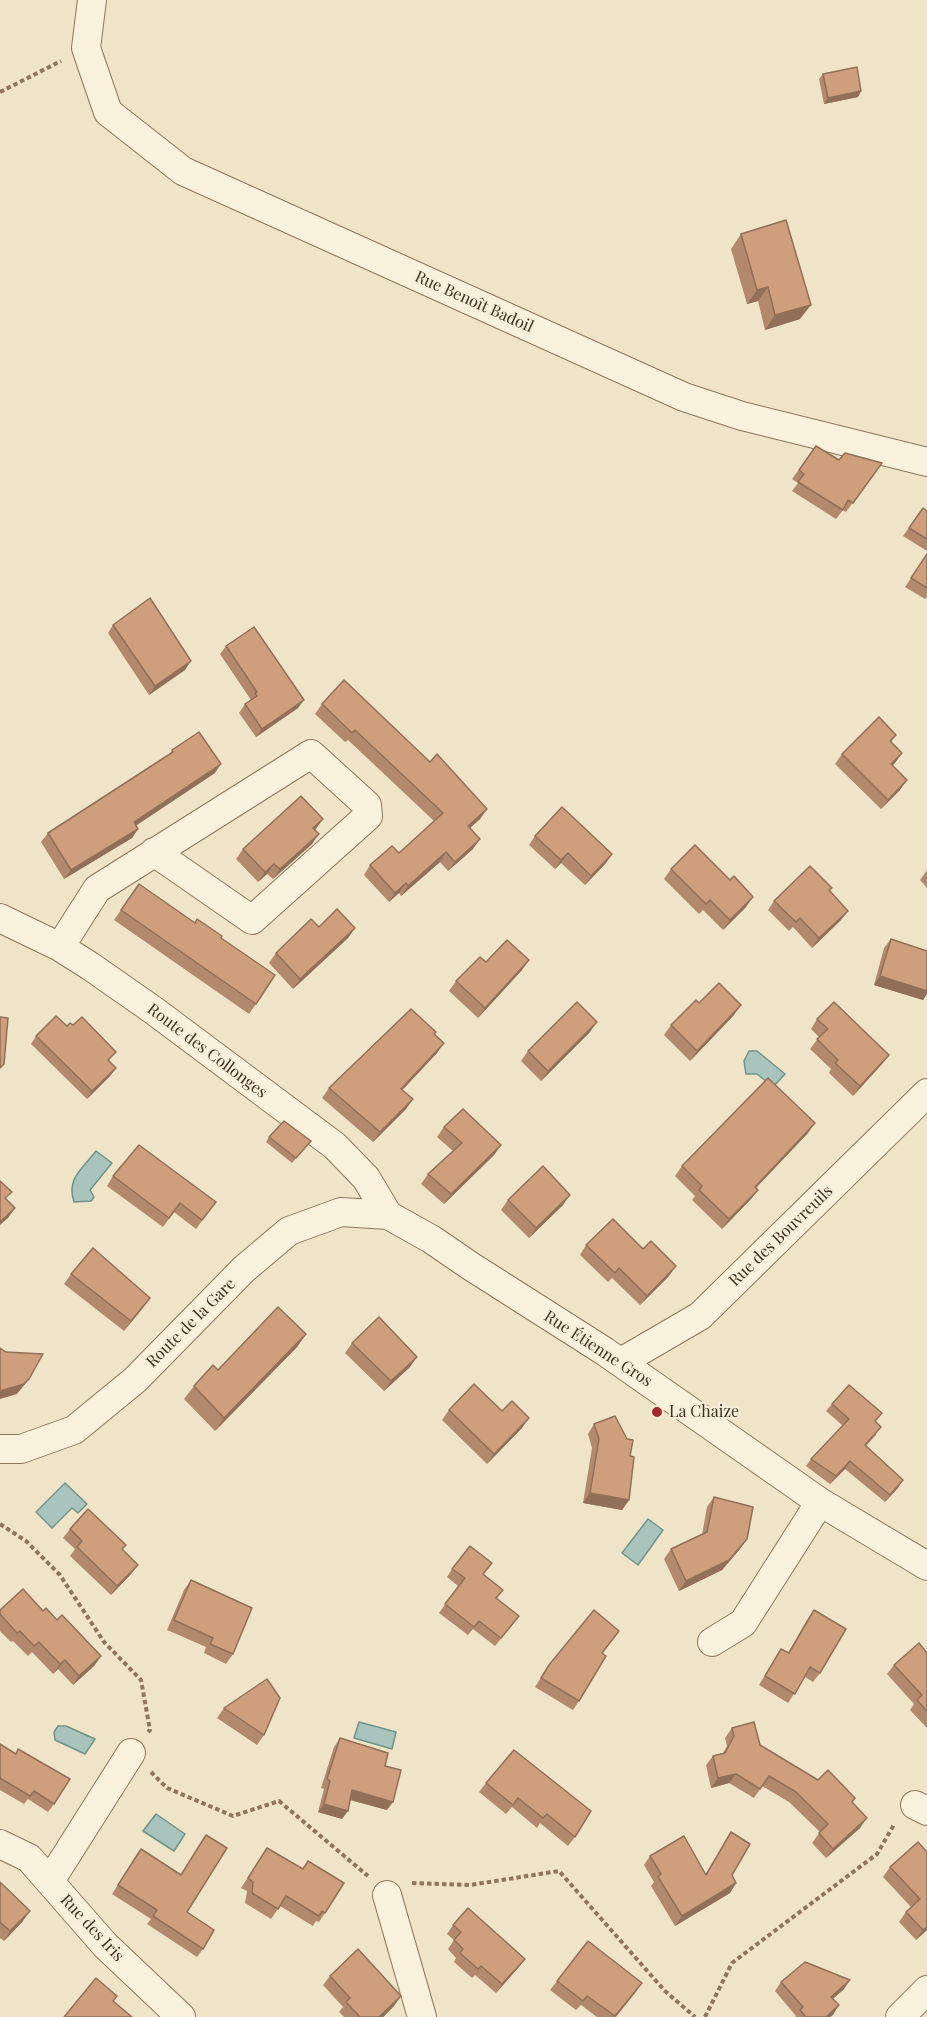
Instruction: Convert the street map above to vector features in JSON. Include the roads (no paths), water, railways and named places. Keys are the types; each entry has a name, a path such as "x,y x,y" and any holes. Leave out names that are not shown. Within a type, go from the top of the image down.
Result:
{"street":[{"name":"Rue Benoît Badoil","path":"92,3 86,48 108,112 183,171 684,396 742,416 927,462"},
{"path":"60,947 97,889 154,852 311,754 367,805 368,816 252,920 154,852"},
{"name":"Route des Collonges","path":"0,918 60,947 153,1010 335,1146 366,1178 388,1215"},
{"name":"Rue des Bouvreuils","path":"621,1362 700,1316 927,1093"},
{"name":"Route de la Gare","path":"0,1449 21,1449 74,1430 135,1380 244,1269 289,1231 341,1212 388,1215"},
{"name":"Rue Étienne Gros","path":"388,1215 431,1239 621,1362 820,1502 927,1566"},
{"path":"712,1642 743,1623 820,1502"},
{"path":"50,1881 130,1753"},
{"name":"Rue des Iris","path":"0,1844 29,1858 105,1945 181,2017"},
{"path":"387,1895 422,2017"},
{"path":"900,2017 927,1990"}],"water":[{"path":"749,1051 757,1051 785,1074 773,1087 757,1074 746,1074 744,1061"},
{"path":"96,1151 112,1163 90,1190 94,1197 91,1201 74,1202 72,1187 74,1181"},
{"path":"65,1483 87,1504 78,1513 72,1508 52,1528 36,1512"},
{"path":"648,1519 663,1530 638,1565 622,1553"},
{"path":"359,1722 396,1732 392,1749 354,1738"},
{"path":"58,1726 66,1726 95,1739 85,1754 55,1740 54,1732"},
{"path":"156,1814 185,1834 174,1851 143,1831"}],"place":[{"name":"La Chaize","path":"657,1412"}]}
